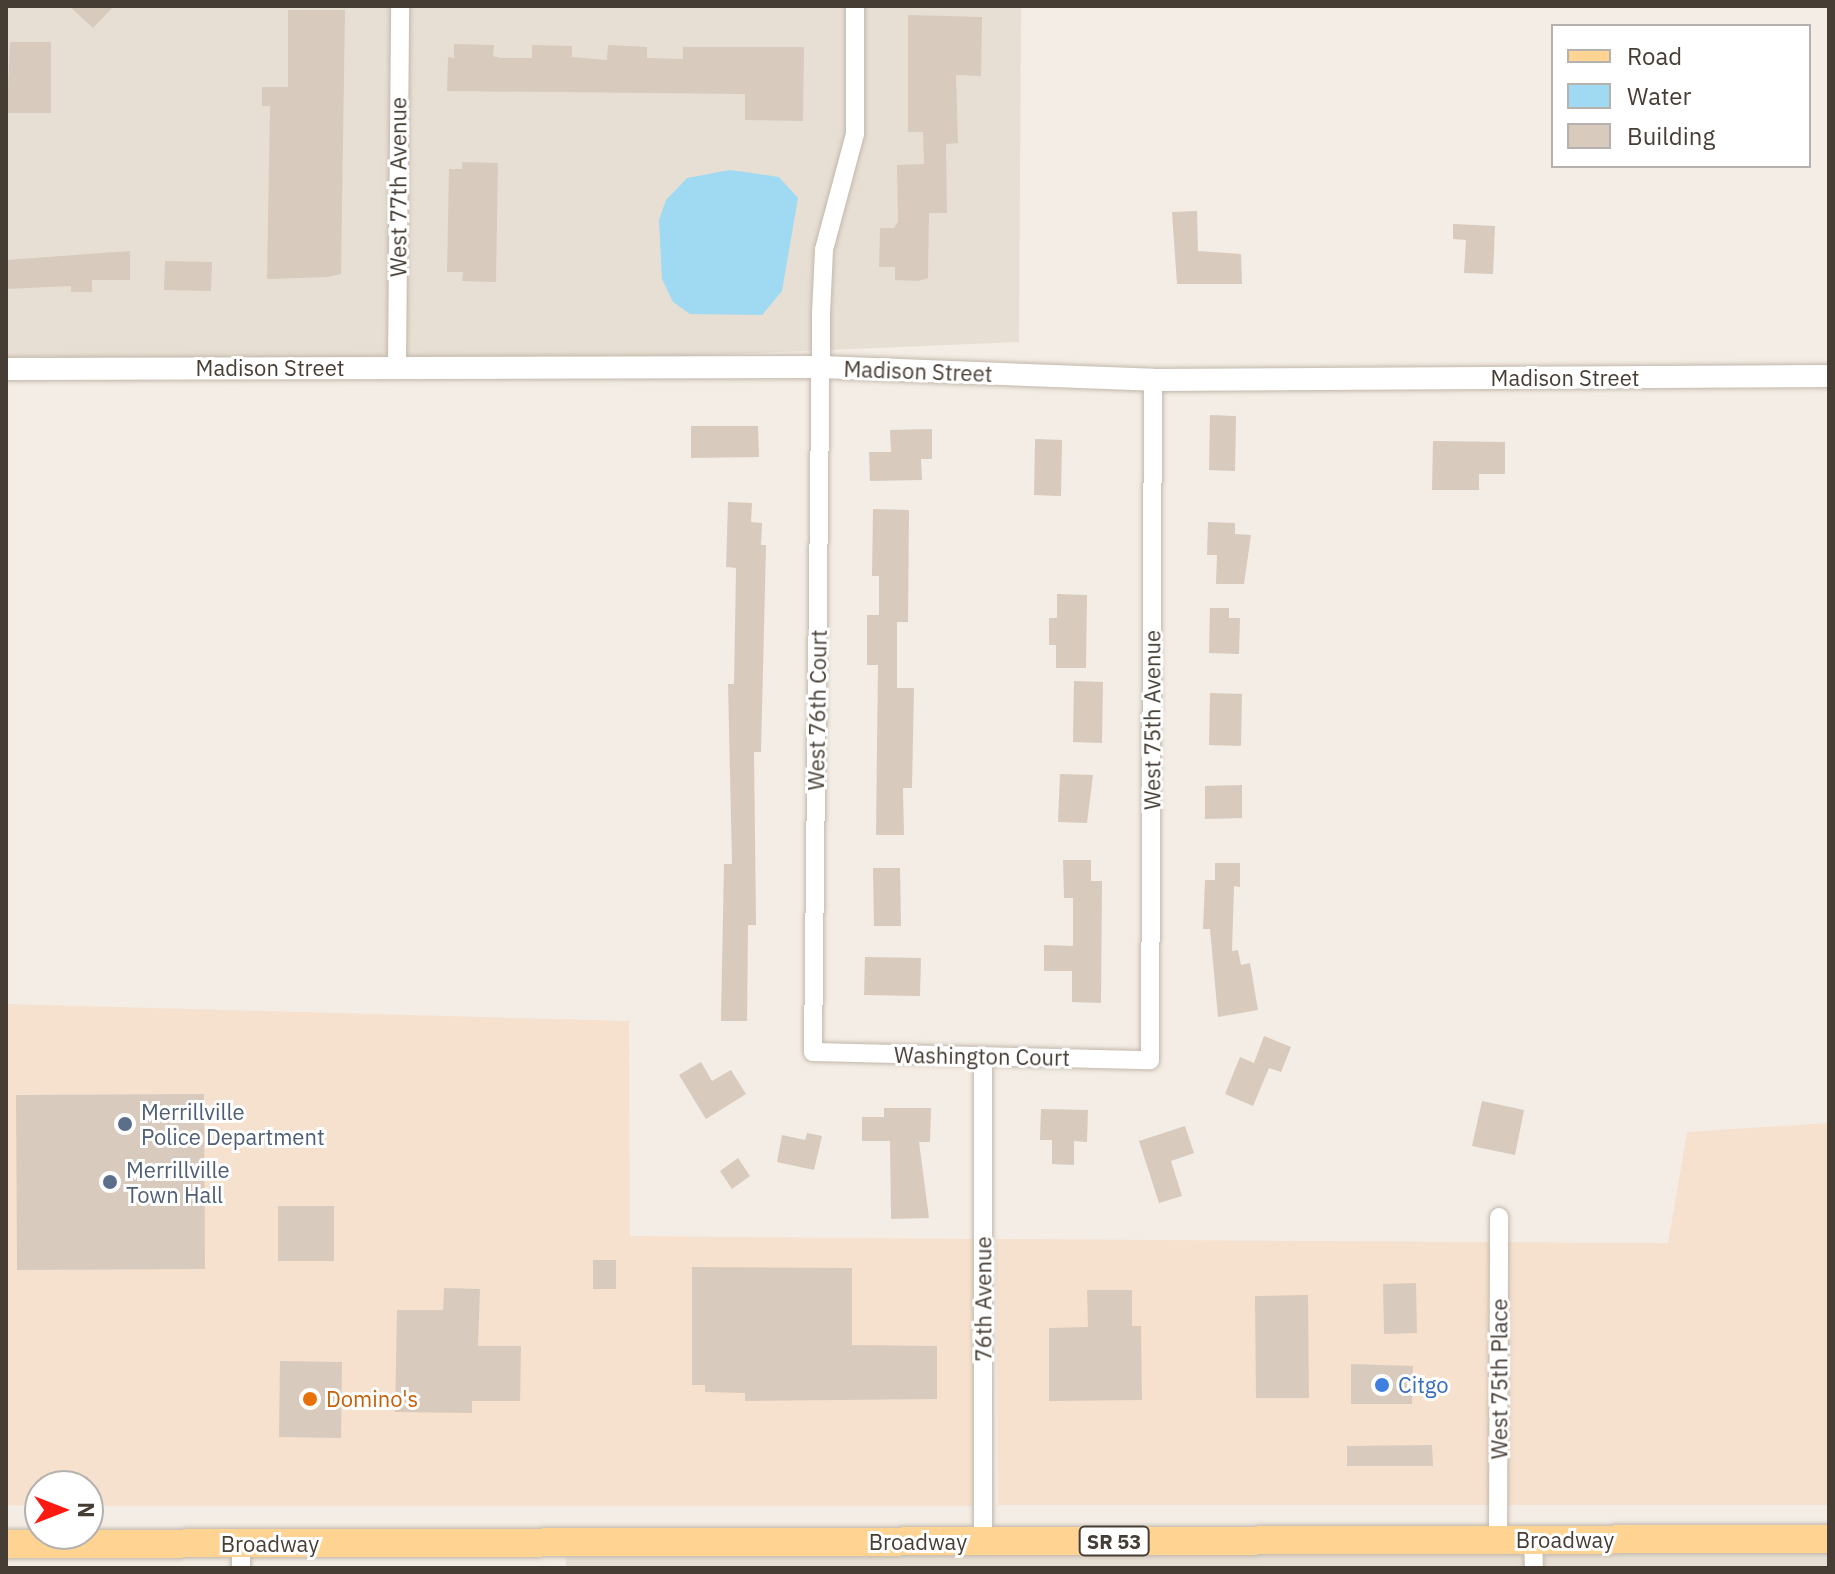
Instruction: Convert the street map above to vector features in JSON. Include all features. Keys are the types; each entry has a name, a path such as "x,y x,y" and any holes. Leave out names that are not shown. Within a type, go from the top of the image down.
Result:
{"main road":[{"name":"Broadway","path":"6,1544 241,1556 983,1542 1498,1540 1534,1554 1829,1539"}],"street":[{"name":"West 77th Avenue","path":"397,368 400,6"},
{"name":"West 76th Court","path":"813,1052 824,250 855,134 855,6"},
{"name":"Madison Street","path":"6,369 821,367 1153,380 1829,376"},
{"name":"West 75th Avenue","path":"1150,1060 1153,380"},
{"name":"Washington Court","path":"813,1052 1150,1060"},
{"name":"76th Avenue","path":"983,1056 983,1542"},
{"name":"West 75th Place","path":"1498,1540 1499,1217"}],"shaded area":[{"path":"6,6 1021,6 1019,342 397,368 6,361"},
{"path":"6,1004 629,1021 630,1236 973,1239 973,1506 104,1506 104,1470 24,1470 24,1506 6,1505"},
{"path":"1829,1123 1829,1505 998,1505 996,1239 1668,1243 1687,1132"},
{"path":"1829,1539 1829,1568 566,1568 566,1543"}],"water":[{"path":"730,170 779,177 798,198 782,291 762,315 690,314 673,302 662,279 659,220 666,200 687,178"}],"building":[{"path":"69,6 114,6 93,28"},
{"path":"288,10 345,10 341,274 327,277 267,279 270,106 262,106 262,87 288,87"},
{"path":"908,15 982,17 981,76 956,75 958,143 946,144 947,213 929,213 928,278 918,281 895,280 895,267 879,267 880,228 894,228 898,222 897,165 924,164 923,132 908,132"},
{"path":"10,42 51,42 51,113 7,113"},
{"path":"454,44 494,45 493,56 500,58 532,58 532,45 572,46 572,57 607,60 608,45 647,47 647,58 683,59 683,47 804,47 803,121 745,120 745,94 447,91 448,57 454,58"},
{"path":"462,162 498,163 496,282 462,281 463,272 447,272 449,169 462,169"},
{"path":"1197,211 1198,251 1241,254 1242,284 1177,284 1172,212"},
{"path":"1453,224 1495,226 1493,274 1464,273 1466,240 1453,239"},
{"path":"130,251 130,280 92,280 92,292 71,292 71,286 6,289 6,260"},
{"path":"165,261 212,262 211,291 164,290"},
{"path":"1210,415 1236,416 1235,471 1209,470"},
{"path":"691,426 758,426 759,457 691,458"},
{"path":"932,429 932,459 921,459 922,480 870,481 869,452 891,452 890,430"},
{"path":"1035,439 1062,440 1061,496 1034,495"},
{"path":"1433,441 1505,442 1505,474 1479,474 1479,490 1432,490"},
{"path":"728,502 752,503 751,522 762,523 761,545 766,545 761,752 754,752 756,925 748,925 747,1021 721,1021 724,864 732,864 728,684 734,684 736,568 726,567"},
{"path":"873,509 909,510 908,622 897,622 897,688 914,688 912,788 903,788 904,835 876,835 878,665 867,665 867,615 879,615 879,576 872,576"},
{"path":"1208,522 1235,523 1235,534 1251,535 1244,584 1216,584 1217,555 1207,555"},
{"path":"1057,594 1087,595 1086,668 1056,668 1056,645 1049,645 1049,618 1057,618"},
{"path":"1210,608 1229,608 1229,618 1240,618 1239,654 1209,653"},
{"path":"1074,681 1103,682 1102,743 1073,742"},
{"path":"1210,693 1242,694 1241,746 1209,745"},
{"path":"1060,774 1093,775 1087,823 1058,822"},
{"path":"1242,785 1242,818 1205,819 1205,786"},
{"path":"1063,860 1091,860 1091,881 1102,881 1101,1003 1072,1002 1072,971 1044,971 1044,945 1073,946 1073,898 1064,898"},
{"path":"1215,863 1240,863 1240,887 1234,886 1232,951 1238,950 1241,965 1250,963 1258,1010 1218,1017 1210,929 1203,929 1205,880 1215,880"},
{"path":"873,868 900,868 901,926 874,926"},
{"path":"865,957 921,958 920,996 864,995"},
{"path":"1264,1036 1291,1047 1281,1072 1269,1068 1253,1106 1225,1094 1240,1057 1254,1063"},
{"path":"701,1062 712,1081 731,1070 746,1094 706,1119 679,1075"},
{"name":"Merrillville Town Hall","path":"204,1094 205,1269 17,1270 16,1095"},
{"path":"1482,1101 1524,1110 1515,1155 1472,1146"},
{"path":"884,1108 931,1108 930,1142 919,1142 929,1218 891,1219 890,1141 862,1141 862,1117 884,1117"},
{"path":"1041,1109 1088,1110 1087,1142 1074,1141 1074,1165 1052,1164 1052,1140 1040,1140"},
{"path":"1185,1126 1194,1153 1171,1161 1182,1196 1159,1203 1139,1141"},
{"path":"807,1133 822,1136 814,1170 777,1162 782,1135 805,1140"},
{"path":"738,1158 750,1176 732,1189 720,1171"},
{"path":"278,1206 334,1206 334,1261 278,1261"},
{"path":"593,1260 616,1260 616,1289 593,1289"},
{"path":"692,1267 852,1268 852,1345 937,1346 937,1399 745,1401 745,1393 705,1392 705,1385 692,1385"},
{"path":"1416,1283 1417,1333 1384,1334 1383,1284"},
{"path":"444,1288 480,1289 478,1346 521,1346 520,1401 472,1401 472,1413 395,1412 397,1310 443,1310"},
{"path":"1087,1290 1132,1290 1132,1326 1141,1326 1142,1400 1049,1401 1049,1328 1088,1327"},
{"path":"1308,1295 1309,1398 1256,1398 1255,1296"},
{"name":"Domino's","path":"280,1361 342,1362 341,1438 279,1437"},
{"name":"Citgo","path":"1351,1364 1413,1366 1412,1404 1351,1404"},
{"name":"Citgo","path":"1432,1445 1433,1466 1347,1466 1347,1446"}],"place":[{"name":"Merrillville Police Department","path":"125,1124"},
{"name":"Merrillville Town Hall","path":"110,1182"},
{"name":"Citgo","path":"1382,1385"},
{"name":"Domino's","path":"310,1399"}]}
